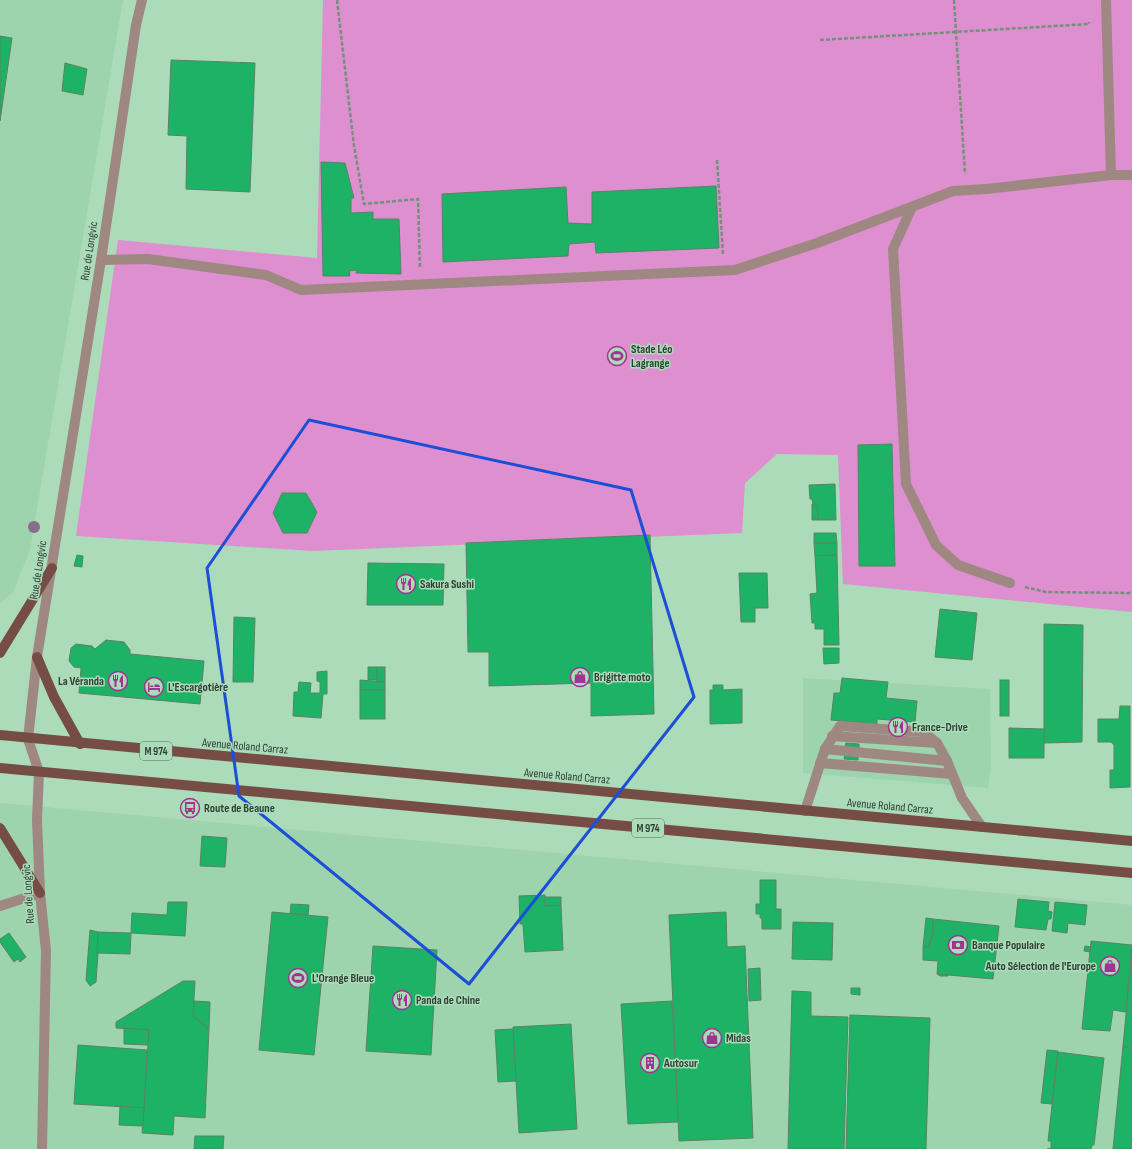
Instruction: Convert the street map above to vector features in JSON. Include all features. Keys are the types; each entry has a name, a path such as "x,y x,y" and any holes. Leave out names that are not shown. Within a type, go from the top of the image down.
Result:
{"main road":[{"path":"0,653 52,568"},
{"path":"37,657 62,713 80,744"},
{"name":"Avenue Roland Carraz","path":"0,735 80,744 1132,841"},
{"name":"M 974","path":"0,768 1132,873"},
{"path":"0,828 40,893"}],"street":[{"name":"Rue de Longvic","path":"42,1149 46,951 40,893 37,820 39,772 28,738 37,657 101,260 136,25 142,0"},
{"path":"1106,0 1111,174"},
{"path":"101,260 148,259 266,275 301,290 724,271 735,270 817,243 953,191 1111,174 1132,174"},
{"path":"912,207 893,249 906,484 936,545 958,565 1010,583"},
{"path":"805,811 825,749 832,736 840,726 923,732 937,743 947,761 962,798 982,827"},
{"path":"825,749 947,761"},
{"path":"820,763 952,774"},
{"path":"0,906 40,893"}],"path":[{"path":"337,0 354,146 364,204 418,199 421,285"},
{"path":"954,0 967,190"},
{"path":"820,40 1089,24 1089,16"},
{"path":"717,160 724,271"},
{"path":"1010,583 1046,592 1132,594"}],"highlighted area":[{"path":"309,420 631,490 694,697 469,984 239,796 207,568"}],"shaded area":[{"path":"0,0 123,0 30,550 13,592 0,603"},
{"name":"Stade Léo Lagrange","path":"323,0 1132,0 1132,612 843,584 838,455 777,454 745,483 742,533 313,551 76,536 118,240 317,258"},
{"name":"France-Drive","path":"803,678 990,689 991,767 988,788 803,773"},
{"path":"0,803 1132,905 1132,1149 0,1149"}],"building":[{"path":"0,36 12,38 0,121"},
{"path":"171,60 255,63 250,192 186,189 187,136 168,135"},
{"path":"65,63 87,69 83,95 62,91"},
{"path":"321,162 345,163 354,198 351,198 351,213 373,212 373,219 399,219 401,274 356,273 357,270 349,271 350,276 323,276"},
{"path":"716,186 719,248 596,253 595,242 569,244 568,256 443,262 442,194 566,187 568,223 592,224 592,192"},
{"path":"892,444 895,566 859,566 858,445"},
{"path":"835,484 836,520 818,520 817,504 813,504 812,499 810,499 809,485"},
{"path":"282,493 306,493 317,512 307,533 283,533 273,513"},
{"path":"812,504 817,504 818,520 812,520"},
{"path":"814,533 836,533 837,543 814,543"},
{"path":"650,535 654,714 591,716 591,683 489,686 489,652 468,652 466,543"},
{"path":"814,543 837,543 837,555 815,556"},
{"path":"77,555 83,556 82,567 74,566"},
{"path":"837,555 839,645 824,645 824,629 815,629 815,623 812,623 810,594 817,593 815,556"},
{"name":"Sakura Sushi","path":"368,563 444,564 443,605 367,605"},
{"path":"739,573 767,573 768,608 755,608 755,622 741,622"},
{"path":"940,609 977,613 972,660 935,657"},
{"path":"234,617 255,618 253,682 233,682"},
{"path":"1044,624 1083,625 1082,742 1044,743"},
{"path":"106,640 124,642 130,650 130,654 204,661 200,704 79,693 81,668 74,667 69,661 71,648 76,644 92,646 95,649"},
{"path":"823,648 839,648 839,663 824,664"},
{"path":"368,667 377,667 378,680 368,680"},
{"path":"377,667 385,667 385,682 377,682"},
{"path":"327,671 327,694 323,694 321,718 293,716 294,692 298,692 299,682 311,683 310,693 320,693 320,682 317,681 317,672"},
{"path":"842,678 888,682 886,698 917,701 915,722 877,719 877,724 831,720 834,693 840,693"},
{"path":"360,680 385,682 385,690 360,690"},
{"path":"1000,680 1009,680 1009,716 1000,716"},
{"path":"713,685 723,685 723,690 742,689 742,723 710,724 710,690 713,690"},
{"path":"360,690 385,690 385,719 360,719"},
{"path":"1120,706 1130,706 1130,787 1110,788 1110,770 1114,770 1114,745 1111,742 1098,742 1098,719 1119,719"},
{"path":"1009,728 1044,729 1044,758 1009,758"},
{"path":"846,743 859,744 859,748 845,746"},
{"path":"845,755 858,757 858,760 844,759"},
{"path":"202,836 227,838 225,867 200,866"},
{"path":"760,880 776,880 776,909 781,909 781,929 762,929 762,918 760,918 760,914 756,914 756,904 760,904"},
{"path":"545,895 545,906 561,905 563,950 525,952 523,924 520,924 519,896"},
{"path":"545,897 561,897 561,905 545,906"},
{"path":"1018,899 1049,902 1048,911 1052,912 1051,919 1048,919 1046,930 1015,927"},
{"path":"168,902 187,902 185,936 131,933 132,913 167,915"},
{"path":"1055,902 1087,905 1085,925 1068,923 1067,933 1052,931"},
{"path":"291,904 309,905 308,916 290,914"},
{"path":"272,912 328,917 314,1055 259,1050"},
{"name":"Midas","path":"726,912 727,947 745,946 753,1138 679,1141 669,915"},
{"path":"926,918 933,919 933,933 928,947 923,947"},
{"path":"933,919 999,926 993,979 937,974 938,961 923,960 923,947 928,947 933,933"},
{"path":"793,922 833,923 832,960 792,959"},
{"path":"90,930 98,932 98,953 96,982 90,986 86,980"},
{"path":"98,932 131,933 130,954 97,953"},
{"path":"9,933 26,957 20,962 18,959 14,962 0,942 0,939"},
{"path":"1091,941 1132,945 1126,1012 1113,1010 1110,1031 1082,1029"},
{"name":"Panda de Chine","path":"373,946 437,950 431,1055 366,1051"},
{"path":"1085,946 1091,947 1090,952 1084,951"},
{"path":"1132,951 1132,1049 1123,1046"},
{"path":"760,968 761,1000 749,1001 748,969"},
{"path":"937,974 948,975 948,976 940,976"},
{"path":"183,981 195,981 193,1016 209,1029 205,1118 174,1116 173,1135 142,1133 149,1030 116,1028 116,1022"},
{"path":"851,988 860,988 860,995 851,994"},
{"path":"792,991 811,992 811,1016 848,1017 844,1149 788,1149"},
{"path":"194,1001 210,1002 209,1029 193,1016"},
{"name":"Autosur","path":"672,1001 678,1122 628,1124 621,1004"},
{"path":"850,1015 930,1018 926,1149 846,1149"},
{"path":"571,1024 577,1129 519,1133 513,1027"},
{"path":"124,1028 149,1030 148,1045 124,1044"},
{"path":"513,1029 516,1081 498,1082 495,1030"},
{"path":"78,1045 147,1050 144,1108 74,1104"},
{"path":"1123,1046 1132,1049 1132,1149 1113,1149"},
{"path":"1047,1050 1058,1051 1052,1104 1041,1103"},
{"path":"1058,1052 1104,1058 1094,1145 1092,1145 1091,1149 1047,1149 1051,1148 1051,1141 1048,1141"},
{"path":"120,1106 144,1108 143,1126 119,1125"},
{"path":"195,1136 224,1136 223,1149 194,1149"}],"place":[{"name":"Stade Léo Lagrange","path":"617,356"},
{"name":"Sakura Sushi","path":"406,584"},
{"name":"Brigitte moto","path":"580,677"},
{"name":"La Véranda","path":"118,681"},
{"name":"L'Escargotière","path":"154,687"},
{"name":"France-Drive","path":"898,727"},
{"name":"Route de Beaune","path":"190,808"},
{"name":"Banque Populaire","path":"958,945"},
{"name":"Auto Sélection de l'Europe","path":"1110,966"},
{"name":"L'Orange Bleue","path":"298,978"},
{"name":"Panda de Chine","path":"402,1000"},
{"name":"Midas","path":"712,1038"},
{"name":"Autosur","path":"650,1063"}]}
